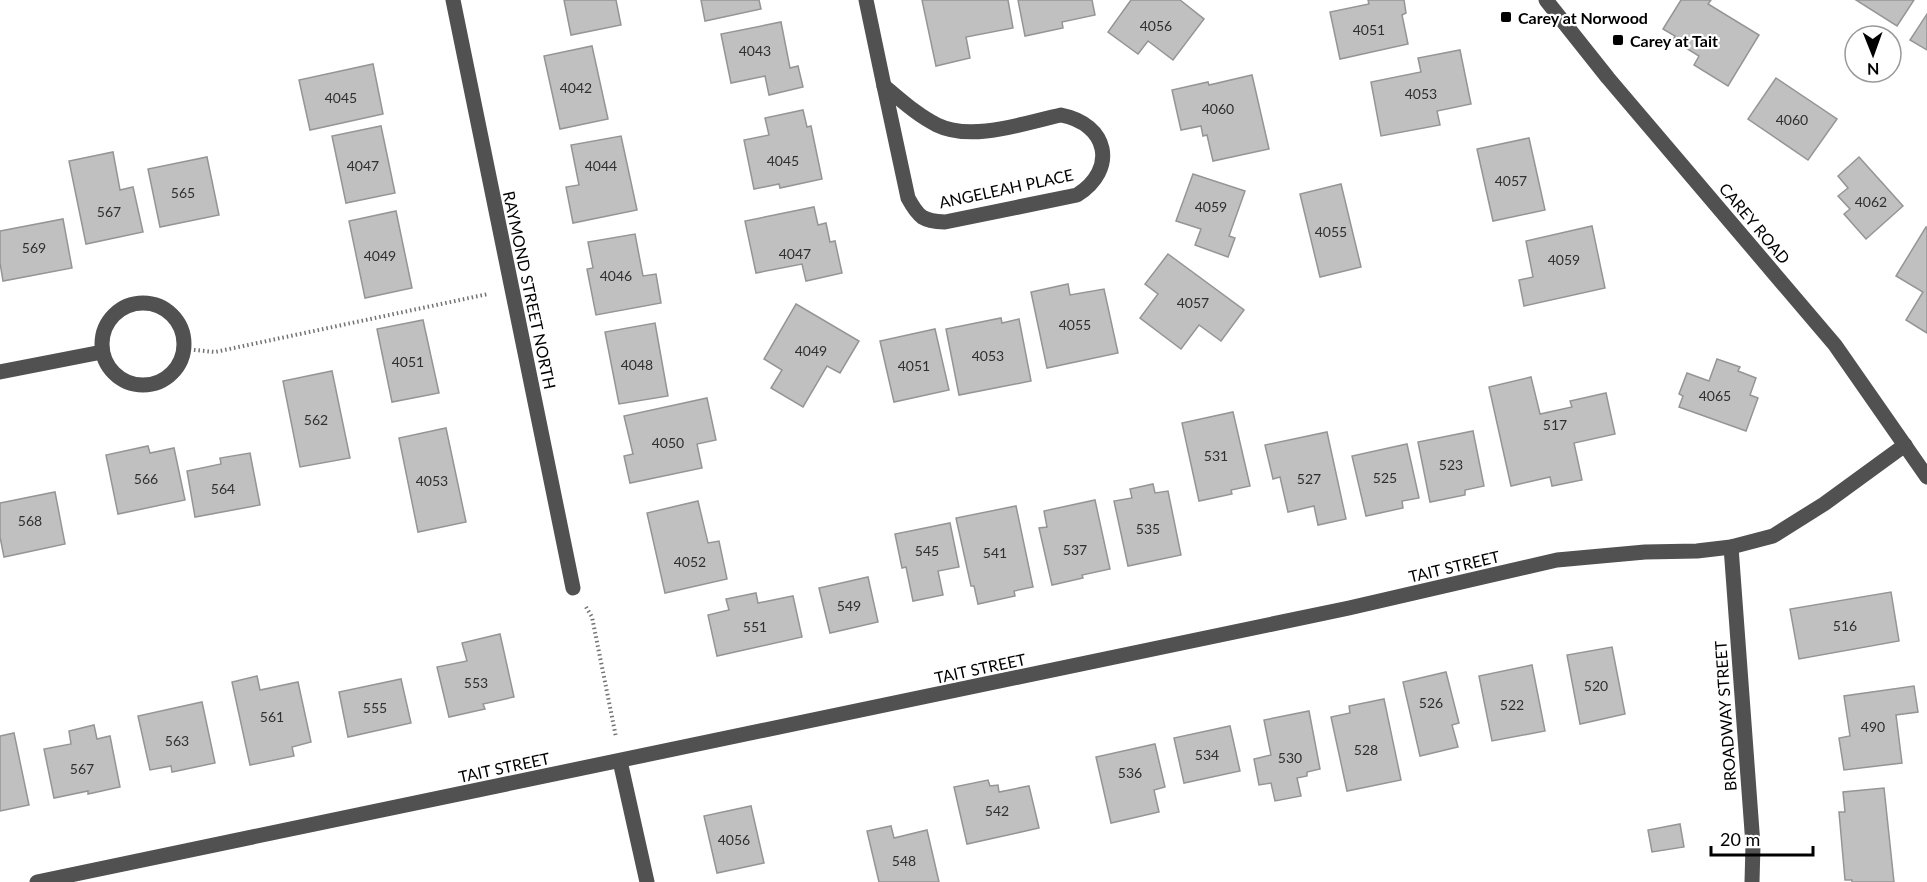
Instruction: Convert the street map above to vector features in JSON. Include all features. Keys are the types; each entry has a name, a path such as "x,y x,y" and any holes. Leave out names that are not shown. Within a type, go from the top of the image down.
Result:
{"street":[{"name":"RAYMOND STREET NORTH","path":"453,0 573,588"},
{"name":"ANGELEAH PLACE","path":"866,0 884,86 908,198 916,213 927,221 945,222 1077,195 1089,187 1098,176 1102,163 1102,148 1097,135 1087,124 1075,118 1061,115 977,133 958,132 939,126 917,113 884,86"},
{"name":"CAREY ROAD","path":"1546,0 1608,78 1835,345 1927,477"},
{"path":"131,303 152,303 170,312 182,328 185,349 178,367 164,380 145,386 126,382 110,370 102,352 103,332 114,314 131,303"},
{"path":"0,372 102,352"},
{"name":"TAIT STREET","path":"37,882 1349,608 1557,560 1731,547 1773,536 1824,504 1905,445"},
{"name":"BROADWAY STREET","path":"1731,547 1752,833 1752,882"},
{"path":"620,761 647,882"}],"path":[{"path":"185,349 215,352 512,289"},
{"path":"573,588 592,616 620,761"}],"building":[{"path":"564,0 616,0 621,25 571,35"},
{"path":"701,0 759,0 761,9 705,21"},
{"path":"922,0 1008,0 1013,28 966,37 970,58 936,66"},
{"path":"1018,0 1092,0 1095,15 1062,22 1063,28 1025,36"},
{"path":"1131,0 1180,0 1204,19 1173,60 1148,41 1138,54 1108,32"},
{"path":"1368,0 1404,0 1406,13 1402,15 1408,44 1340,59 1330,12 1369,4"},
{"path":"1681,0 1711,0 1708,4 1759,35 1728,86 1694,65 1699,56 1673,40 1675,36 1663,29"},
{"path":"1856,0 1914,0 1898,24 1894,24"},
{"path":"1927,14 1927,50 1910,40"},
{"path":"781,22 790,68 798,66 803,87 769,95 765,76 731,83 721,34"},
{"path":"592,46 608,119 560,129 544,56"},
{"path":"1460,50 1471,104 1437,111 1440,125 1381,136 1371,82 1421,72 1418,58"},
{"path":"373,64 383,114 310,130 299,80"},
{"path":"1252,75 1269,149 1213,161 1207,135 1203,136 1201,126 1181,130 1172,90 1208,82 1209,85"},
{"path":"1776,78 1837,119 1808,160 1748,119"},
{"path":"803,110 807,127 811,126 822,179 780,188 779,184 754,189 744,140 769,135 765,118"},
{"path":"381,126 395,193 346,203 332,136"},
{"path":"621,136 637,210 573,223 566,187 579,185 571,145"},
{"path":"1529,138 1545,210 1493,221 1477,149"},
{"path":"113,152 120,190 133,187 143,232 86,244 69,161"},
{"path":"207,157 219,215 160,227 148,169"},
{"path":"1859,157 1903,206 1866,239 1844,214 1850,209 1838,196 1848,188 1838,176"},
{"path":"1193,174 1245,191 1229,236 1235,238 1228,257 1195,245 1201,229 1176,221"},
{"path":"1341,184 1361,267 1320,277 1300,194"},
{"path":"814,207 818,225 826,223 830,242 835,241 842,273 806,281 802,264 756,273 745,221"},
{"path":"396,211 412,288 365,298 349,221"},
{"path":"63,219 72,268 3,281 0,263 0,231"},
{"path":"1592,226 1605,288 1524,306 1519,280 1533,277 1526,241"},
{"path":"1926,227 1927,333 1906,320 1923,292 1896,276"},
{"path":"635,234 643,276 656,274 661,303 596,315 587,269 593,268 588,242"},
{"path":"1168,254 1244,310 1221,341 1199,325 1181,349 1140,318 1158,294 1145,284"},
{"path":"1068,284 1070,295 1104,289 1118,353 1047,368 1031,292"},
{"path":"796,304 859,341 840,373 827,366 803,407 771,388 782,370 764,359"},
{"path":"1001,318 1002,323 1019,319 1031,381 959,395 946,329"},
{"path":"423,320 439,393 392,402 377,329"},
{"path":"655,323 668,396 619,404 605,332"},
{"path":"935,329 949,390 894,402 880,341"},
{"path":"1717,359 1740,367 1738,371 1756,378 1750,395 1758,398 1746,431 1679,407 1683,396 1679,394 1687,373 1709,381"},
{"path":"332,371 350,458 300,467 283,381"},
{"path":"1531,377 1540,414 1572,407 1570,401 1606,393 1615,434 1574,443 1582,480 1552,486 1550,477 1511,486 1489,387"},
{"path":"707,398 716,440 697,444 702,468 630,483 624,456 633,454 624,416"},
{"path":"1233,412 1250,486 1231,490 1232,494 1199,501 1182,423"},
{"path":"446,428 466,522 418,532 399,438"},
{"path":"1473,431 1484,486 1465,490 1465,495 1430,502 1418,442"},
{"path":"1327,432 1346,519 1318,525 1314,506 1288,512 1280,477 1273,479 1265,445"},
{"path":"1407,444 1419,498 1402,501 1403,508 1366,516 1352,456"},
{"path":"148,446 150,453 174,448 185,500 118,514 106,455"},
{"path":"250,453 260,505 195,517 187,471 221,464 220,458"},
{"path":"1153,484 1155,493 1168,491 1181,555 1128,566 1114,501 1132,498 1130,489"},
{"path":"55,492 65,544 4,557 0,537 0,503"},
{"path":"1095,500 1110,569 1052,585 1039,528 1047,527 1044,511"},
{"path":"698,501 708,543 719,541 727,579 665,593 647,513"},
{"path":"1016,506 1033,587 1014,591 1015,596 978,604 974,586 971,586 956,518"},
{"path":"950,523 959,567 938,571 943,595 913,601 906,567 902,568 895,534"},
{"path":"868,577 878,622 830,633 819,588"},
{"path":"1891,592 1899,641 1799,659 1790,609"},
{"path":"756,593 758,603 793,596 802,637 717,656 708,615 729,610 726,599"},
{"path":"500,634 514,697 483,704 485,709 449,717 437,667 467,661 462,643"},
{"path":"1612,647 1625,714 1580,724 1567,655"},
{"path":"1532,665 1545,731 1492,741 1479,676"},
{"path":"1446,672 1459,723 1452,725 1458,747 1420,756 1403,682"},
{"path":"257,676 260,690 298,682 311,742 292,747 294,756 250,765 232,682"},
{"path":"401,679 411,723 348,737 339,692"},
{"path":"1914,686 1918,712 1896,715 1902,763 1844,770 1839,738 1850,736 1844,696"},
{"path":"1384,699 1401,780 1347,791 1331,717 1350,713 1349,706"},
{"path":"202,702 215,763 172,772 171,766 150,770 138,716"},
{"path":"1309,711 1320,769 1307,772 1307,776 1297,778 1301,796 1275,801 1271,783 1259,785 1254,759 1271,755 1264,720"},
{"path":"94,725 97,739 110,736 120,787 54,798 44,749 71,744 69,731"},
{"path":"1230,726 1240,771 1184,783 1174,738"},
{"path":"14,733 29,805 0,811 0,736"},
{"path":"1155,744 1165,787 1154,790 1159,812 1111,823 1096,757"},
{"path":"988,780 990,786 998,785 999,792 1029,786 1039,828 967,844 954,787"},
{"path":"1884,788 1894,882 1845,880 1839,812 1845,812 1843,792"},
{"path":"751,806 764,863 717,873 704,816"},
{"path":"1680,824 1684,847 1652,852 1648,830"},
{"path":"891,826 894,838 927,830 939,882 879,882 867,831"}],"place":[{"name":"Carey at Norwood","path":"1506,17"},
{"name":"Carey at Tait","path":"1618,40"}]}
